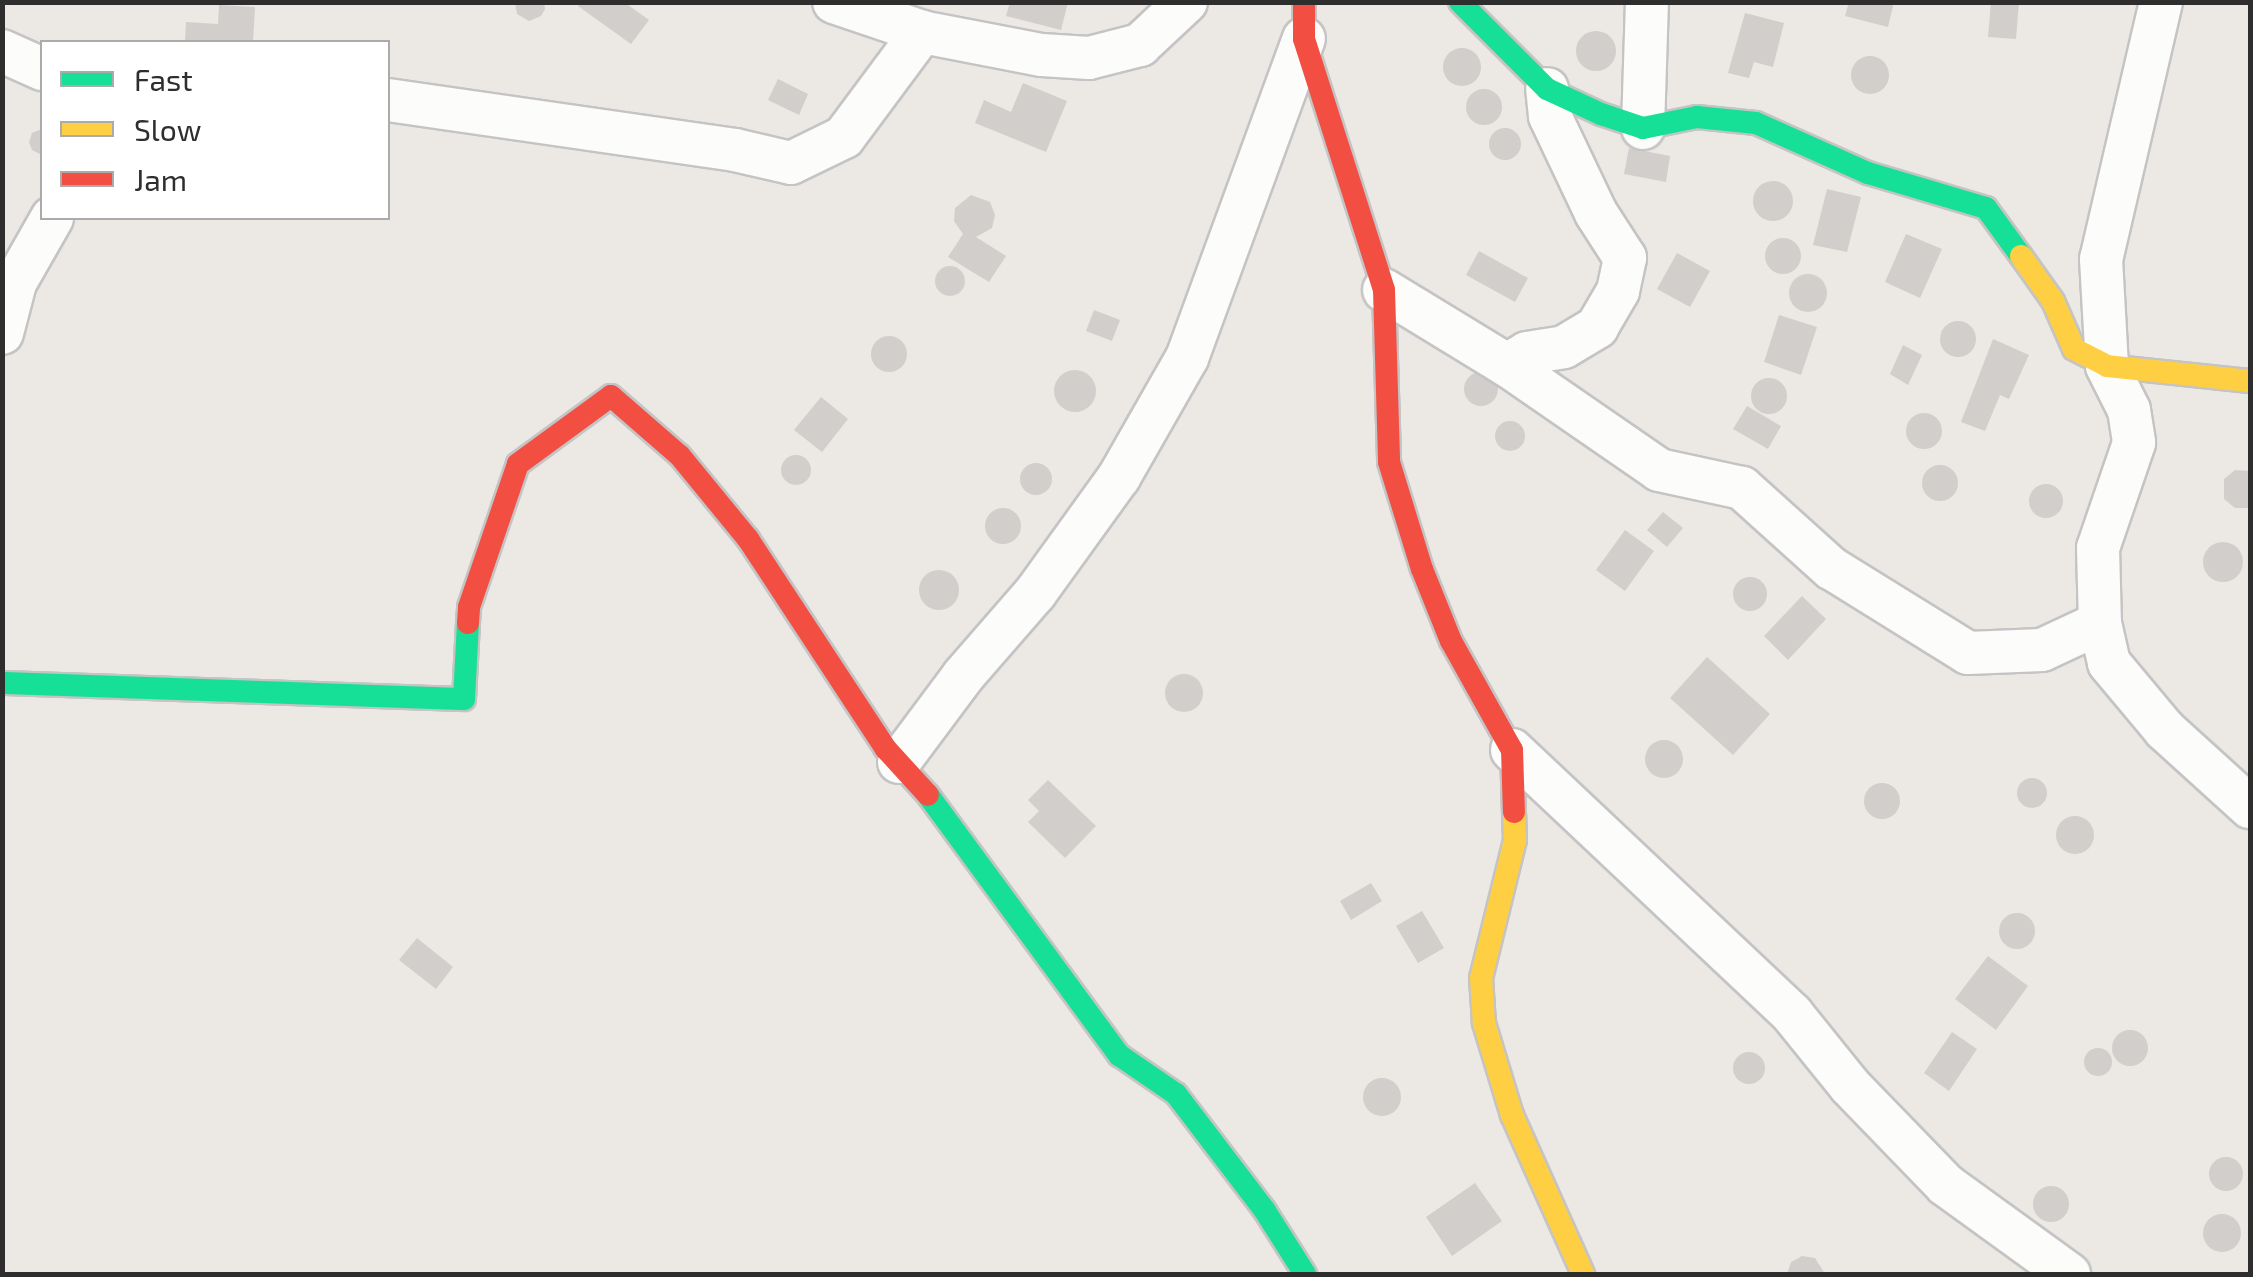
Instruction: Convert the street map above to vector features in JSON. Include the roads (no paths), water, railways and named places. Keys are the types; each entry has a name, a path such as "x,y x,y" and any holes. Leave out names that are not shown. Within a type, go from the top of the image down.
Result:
{"street":[{"path":"834,2 922,32 1042,56 1089,58 1140,45 1186,2"},
{"path":"1460,2 1547,89 1643,128 1697,117 1756,123 1868,173 1986,208 2053,300 2074,349 2107,366 2250,381"},
{"path":"1643,128 1648,2"},
{"path":"2161,2 2101,259 2107,366 2128,410 2134,443 2098,548 2100,623 2109,663 2165,730 2250,807"},
{"path":"1304,21 1384,290 1389,462 1422,568 1451,641 1512,750 1792,1014 1850,1086 1946,1185 2069,1274"},
{"path":"899,762 962,676 1057,564 1119,477 1187,358 1304,21"},
{"path":"390,100 735,150 792,164 844,137 922,32"},
{"path":"2,52 40,68"},
{"path":"1506,365 1527,353 1564,346 1597,328 1618,291 1625,258 1596,213 1550,116 1547,89"},
{"path":"2,333 15,283 51,220"},
{"path":"1384,290 1506,365 1659,470 1742,488 1830,568 1968,653 2042,650 2100,623"},
{"path":"2,683 464,699 469,607 518,464 611,396 680,456 748,539 899,762 928,792 1120,1055 1176,1094 1265,1211 1304,1274"},
{"path":"1512,750 1515,840 1481,978 1484,1023 1512,1114 1583,1274"}]}
